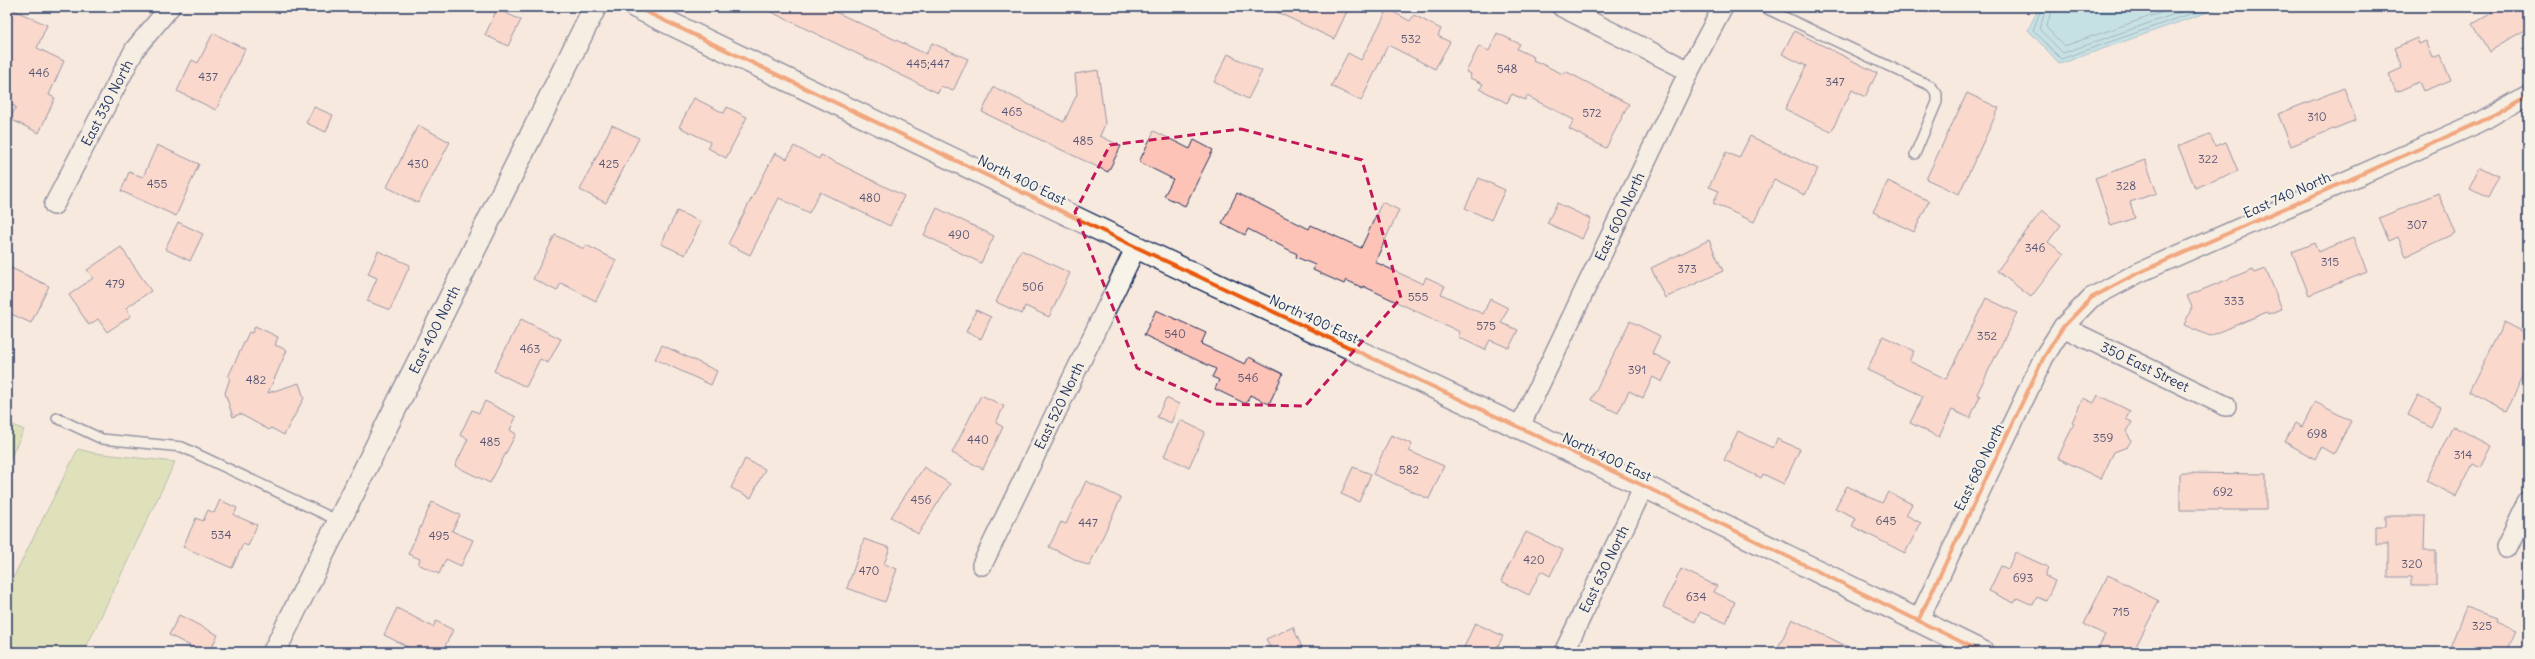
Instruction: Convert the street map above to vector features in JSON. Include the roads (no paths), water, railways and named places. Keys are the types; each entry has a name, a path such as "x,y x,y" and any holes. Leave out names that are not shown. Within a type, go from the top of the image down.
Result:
{"street":[{"name":"East 330 North","path":"54,205 135,49 170,7"},
{"name":"East 400 North","path":"274,652 595,7"},
{"name":"North 400 East","path":"636,7 1136,247 1644,486 1919,619 1982,652"},
{"path":"1562,7 1689,71"},
{"name":"East 600 North","path":"1519,428 1689,71 1723,7"},
{"name":"East 740 North","path":"2064,327 2091,298 2138,273 2480,122 2528,94"},
{"name":"East 520 North","path":"982,565 1136,247"},
{"name":"350 East Street","path":"2064,327 2226,406"},
{"name":"East 680 North","path":"1919,619 2044,357 2064,327"},
{"name":"East 630 North","path":"1564,652 1644,486"},
{"path":"2506,548 2528,502"}],"lane":[{"path":"1763,7 1931,86 1936,94 1937,102 1915,154"},
{"path":"57,418 102,439 182,447 339,521"}],"water":[{"path":"2039,7 2222,7 2060,64 2028,30"}]}
